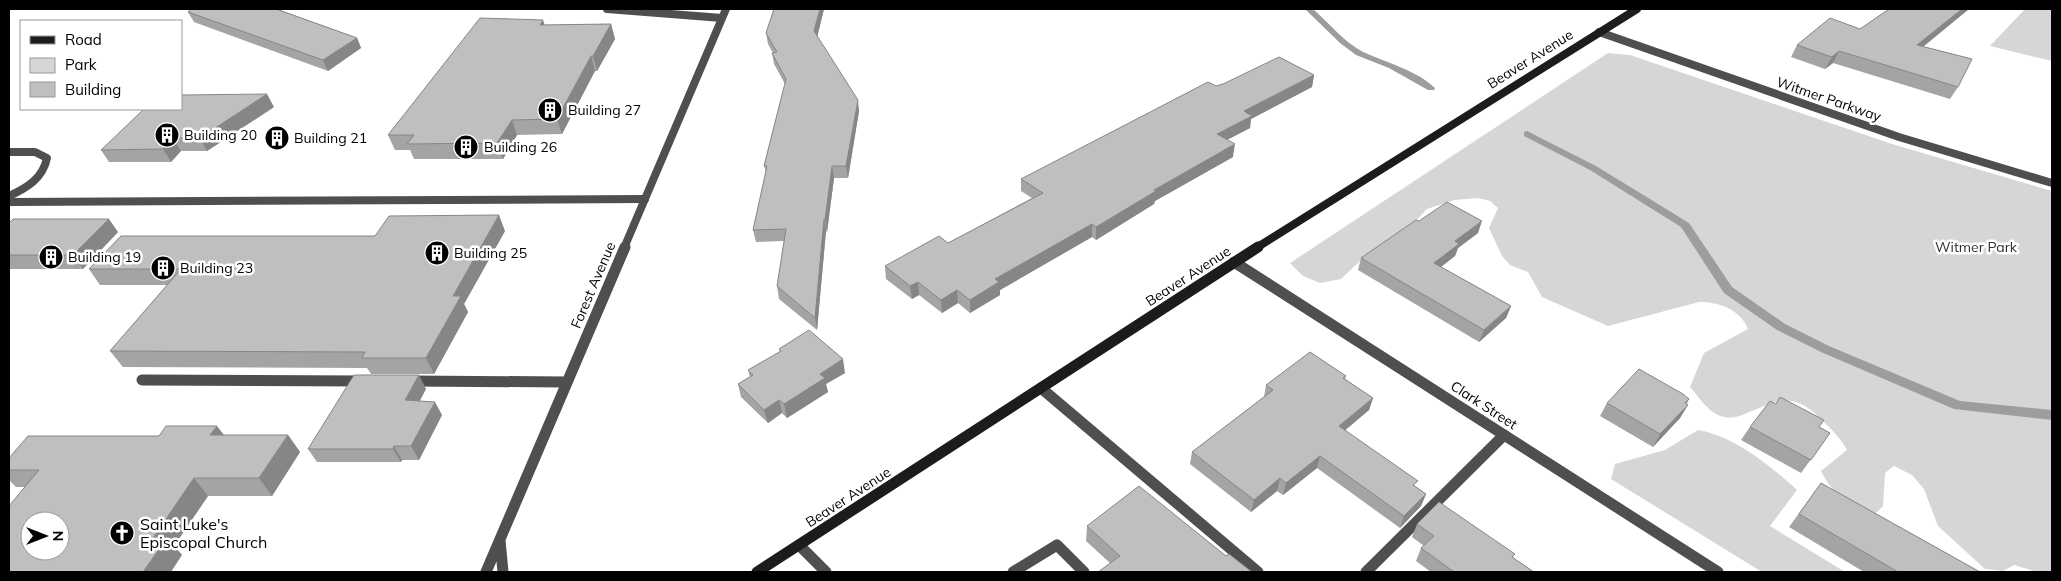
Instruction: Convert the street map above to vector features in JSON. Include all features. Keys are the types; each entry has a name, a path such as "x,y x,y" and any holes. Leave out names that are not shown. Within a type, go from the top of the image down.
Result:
{"main road":[{"name":"Beaver Avenue","path":"757,572 1234,262 1637,9"}],"street":[{"path":"606,9 724,14"},
{"name":"Forest Avenue","path":"486,572 724,14"},
{"name":"Witmer Parkway","path":"1599,32 1890,134 2052,183"},
{"path":"9,152 35,152 47,158 46,168 37,179 9,196"},
{"path":"9,202 645,199"},
{"name":"Clark Street","path":"1234,262 1718,572"},
{"path":"142,380 380,381"},
{"path":"399,381 567,382"},
{"path":"1041,388 1258,572"},
{"path":"1366,572 1504,435"},
{"path":"500,539 503,572"},
{"path":"799,544 826,572"},
{"path":"1013,572 1057,544 1084,572"}],"green space":[{"path":"2025,9 2052,9 2052,61 1990,46"},
{"name":"Witmer Park","path":"1608,53 1630,55 1892,144 2052,191 2052,572 2037,572 2014,565 2003,571 1985,569 1938,526 1924,489 1912,475 1894,466 1885,473 1883,506 1875,514 1858,508 1843,499 1830,486 1821,471 1847,450 1835,433 1810,409 1793,401 1785,401 1768,404 1739,416 1727,418 1709,409 1690,387 1704,353 1748,329 1740,316 1721,305 1699,302 1608,326 1542,297 1528,272 1510,265 1502,256 1489,228 1498,208 1490,201 1478,198 1454,200 1427,209 1409,228 1362,259 1341,279 1320,283 1303,276 1290,263"},
{"path":"1698,430 1712,433 1738,445 1776,471 1797,490 1770,526 1845,572 1762,572 1611,479 1615,464 1665,450"}],"building":[{"path":"192,9 276,9 357,38 323,60 188,12"},
{"path":"774,9 820,9 814,31 858,100 846,166 832,166 824,219 815,318 777,286 786,229 753,230 767,166 764,166 786,79 772,53 777,52 766,33"},
{"path":"1889,9 1962,9 1917,45 1972,59 1958,87 1839,51 1832,57 1797,45 1830,18 1860,29"},
{"path":"480,18 543,20 540,25 611,24 593,56 591,56 557,119 512,120 497,143 407,144 414,135 388,135"},
{"path":"1279,57 1314,75 1244,111 1252,116 1217,134 1235,144 1154,190 1156,191 1096,227 1092,224 995,279 999,282 970,300 957,290 941,300 918,282 910,286 885,266 939,236 948,243 1043,193 1021,179 1208,82 1216,86 1223,84"},
{"path":"267,94 200,138 173,138 163,149 101,150 143,110 182,110 182,95"},
{"path":"1447,202 1482,221 1455,241 1459,244 1434,263 1511,306 1484,330 1361,258 1416,220 1419,221"},
{"path":"499,215 453,296 461,296 426,358 362,358 365,352 110,351 181,269 89,269 121,236 375,236 389,216"},
{"path":"13,219 109,219 73,255 9,255 9,223"},
{"path":"809,330 843,359 820,374 825,378 784,404 779,400 764,410 738,384 753,375 748,370 781,351 779,349"},
{"path":"1310,352 1346,376 1343,378 1373,398 1339,426 1418,481 1413,485 1426,494 1404,516 1320,456 1286,483 1280,478 1254,500 1192,452 1273,390 1266,385"},
{"path":"1639,369 1689,399 1685,403 1688,405 1660,434 1607,403"},
{"path":"354,375 419,375 405,400 435,402 411,446 394,446 393,449 308,449"},
{"path":"1780,397 1824,420 1819,427 1830,433 1811,460 1750,427 1770,401 1776,404"},
{"path":"166,426 217,426 210,435 288,435 259,478 194,478 153,538 167,538 143,572 9,572 9,506 39,470 9,470 9,458 28,436 159,436"},
{"path":"1821,483 1980,572 1898,572 1799,514"},
{"path":"1139,486 1226,556 1229,554 1252,572 1098,572 1120,556 1087,526"},
{"path":"1439,502 1515,554 1512,557 1534,572 1454,572 1421,548 1434,536 1417,524"}],"waterway":[{"path":"1309,9 1343,41 1359,53 1392,66 1431,88"},
{"path":"1527,134 1593,168 1685,225 1728,290 1781,327 1825,349 1958,406 2052,415"}],"place":[{"name":"Building 27","path":"550,110"},
{"name":"Building 20","path":"167,135"},
{"name":"Building 21","path":"277,138"},
{"name":"Building 26","path":"466,147"},
{"name":"Building 25","path":"437,253"},
{"name":"Building 19","path":"51,257"},
{"name":"Building 23","path":"163,268"},
{"name":"Saint Luke's Episcopal Church","path":"122,533"}]}
